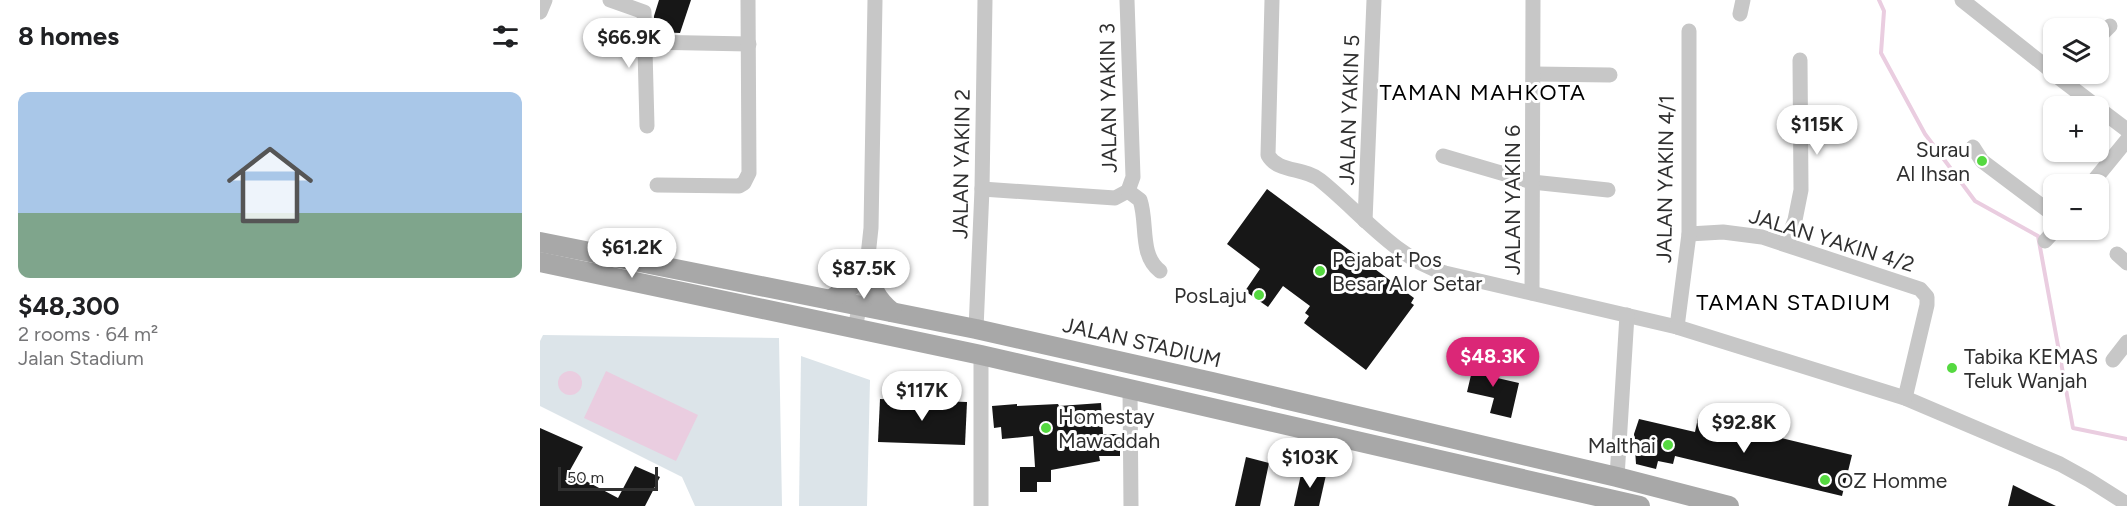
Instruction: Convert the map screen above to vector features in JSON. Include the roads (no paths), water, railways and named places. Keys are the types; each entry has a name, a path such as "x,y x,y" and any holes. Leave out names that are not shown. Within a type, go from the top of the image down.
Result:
{"main road":[{"name":"JALAN STADIUM","path":"540,242 976,329 1617,477 1730,506"},
{"path":"540,262 981,355 1640,506"},
{"path":"830,300 851,286 867,265"},
{"path":"867,265 871,287 876,297 892,312"}],"street":[{"path":"540,12 545,0"},
{"path":"610,0 644,12 647,126"},
{"path":"657,185 740,186 747,179 749,173 748,0"},
{"path":"855,328 867,265 871,228 875,0"},
{"name":"JALAN YAKIN 2","path":"976,329 982,189 985,0"},
{"name":"JALAN YAKIN 3","path":"982,189 1115,198 1128,191 1132,177 1127,0"},
{"path":"1272,0 1268,155 1278,166 1305,171 1319,179 1365,221 1420,264 1432,269 1677,327 1905,398 2060,464 2127,504"},
{"name":"JALAN YAKIN 5","path":"1365,221 1374,0"},
{"name":"JALAN YAKIN 6","path":"1532,293 1533,0"},
{"path":"1962,0 2043,63"},
{"name":"JALAN YAKIN 4/1","path":"1677,327 1689,234 1689,31"},
{"path":"645,42 749,44"},
{"path":"1786,244 1795,220 1800,190 1800,60"},
{"path":"1534,74 1610,75"},
{"path":"2069,84 2084,96"},
{"path":"2109,116 2127,130"},
{"path":"2099,174 2127,140"},
{"path":"1973,147 1982,161 2043,207"},
{"path":"1443,156 1532,182 1608,190"},
{"path":"1128,191 1140,200 1145,219 1148,256 1154,267 1160,271"},
{"name":"JALAN YAKIN 4/2","path":"1689,234 1741,233 1786,244 1920,289 1927,297 1927,305 1905,398"},
{"path":"1617,477 1627,315"},
{"path":"2113,360 2127,342"},
{"path":"981,355 981,506"},
{"path":"1130,389 1131,506"}],"waterway":[{"path":"1879,0 1884,11 1881,53 1925,134 1975,201 2038,236 2073,428 2127,439"}],"place":[{"name":"Surau Al Ihsan","path":"1982,161"},
{"name":"Pejabat Pos Besar Alor Setar","path":"1320,271"},
{"name":"PosLaju","path":"1259,295"},
{"name":"Tabika KEMAS Teluk Wanjah","path":"1952,368"},
{"name":"Homestay Mawaddah","path":"1046,428"},
{"name":"Malthai","path":"1668,445"},
{"name":"OZ Homme","path":"1825,480"}],"district":[{"name":"TAMAN MAHKOTA","path":"1483,92"},
{"name":"TAMAN STADIUM","path":"1794,302"}]}
